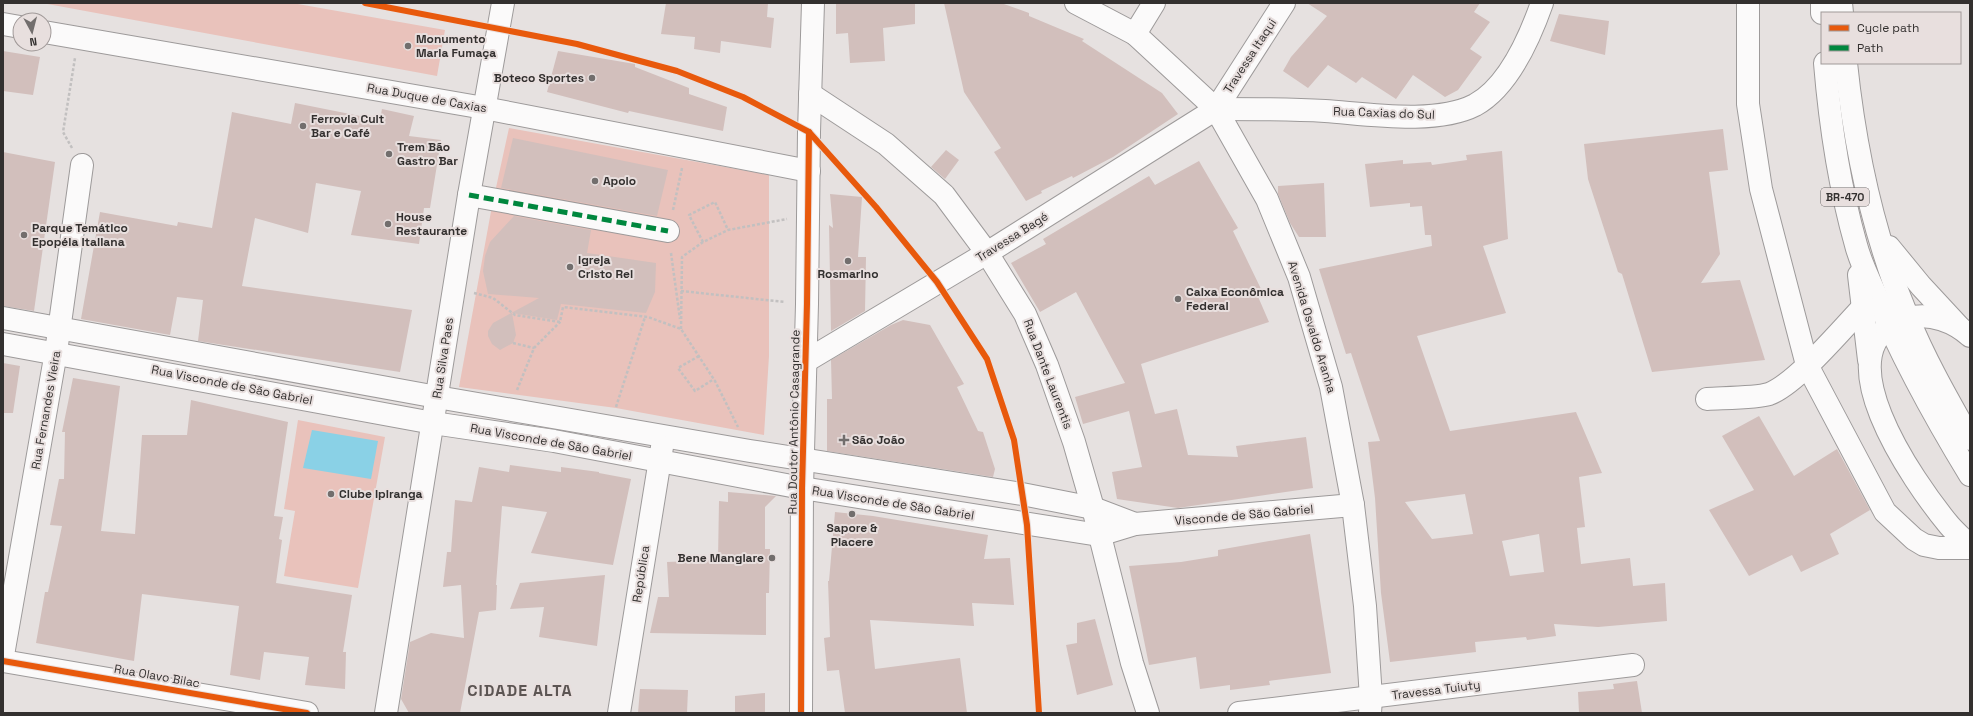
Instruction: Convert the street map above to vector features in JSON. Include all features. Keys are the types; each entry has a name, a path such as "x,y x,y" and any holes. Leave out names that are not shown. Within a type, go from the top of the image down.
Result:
{"main road":[{"name":"Rua Silva Paes","path":"386,713 434,423 469,195 503,3"},
{"name":"Rua Doutor Antônio Casagrande","path":"801,713 802,488 804,459 810,94 813,3"},
{"name":"Avenida Osvaldo Aranha","path":"1076,3 1134,34 1216,109 1267,199 1299,277 1331,387 1352,505 1365,606 1370,706"},
{"path":"1134,34 1154,3"},
{"name":"Rua Caxias do Sul","path":"1216,109 1301,110 1426,116 1450,114 1475,104 1497,87 1514,65 1527,40 1542,3"},
{"path":"1748,3 1748,104 1761,188 1807,365 1885,512 1914,539 1924,545 1939,548 1970,547"},
{"name":"Travessa Itaqui","path":"1216,109 1278,5"},
{"name":"Rua Duque de Caxias","path":"52,33 484,108 809,171"},
{"name":"BR-470","path":"1825,64 1829,112 1837,165 1856,246 1898,322 1949,402 1970,439"},
{"name":"BR-470","path":"1846,64 1851,110 1866,184 1879,234 1898,322 1936,421 1970,474"},
{"name":"Rua Dante Laurentis","path":"810,94 886,144 944,195 987,253 1025,314 1047,365 1074,442 1093,508 1132,663 1148,713"},
{"name":"Travessa Bagé","path":"806,361 987,253 1216,109"},
{"name":"Rua Fernandes Vieira","path":"3,655 60,328 82,165"},
{"path":"469,195 668,231"},
{"path":"1879,234 1921,286 1965,332"},
{"path":"1856,246 1871,384 1881,417 1907,467 1949,525 1970,547"},
{"path":"1707,399 1768,394 1786,383 1807,365 1863,307"},
{"path":"1869,360 1876,339 1898,322 1926,316 1965,332"},
{"name":"Rua Visconde de São Gabriel","path":"3,318 437,397 750,451 1022,494 1093,508"},
{"name":"Rua Visconde de São Gabriel","path":"3,344 56,352 434,423 554,441 660,460 802,488 1027,525 1099,535"},
{"path":"554,441 561,418"},
{"name":"República","path":"619,713 664,435"},
{"name":"Visconde de São Gabriel","path":"1099,535 1135,524 1352,505"},
{"name":"Visconde de São Gabriel","path":"1093,508 1135,524"},
{"name":"Rua Olavo Bilac","path":"3,661 307,713"},
{"name":"Travessa Tuiuty","path":"1239,713 1370,706 1633,665"}],"path":[{"path":"79,38 62,132 82,165"},
{"path":"703,242 689,215 715,202 728,230"},
{"path":"750,451 714,379 681,329 682,256 703,242 728,230 809,215"},
{"path":"454,289 493,298 515,315 560,322"},
{"path":"682,292 807,304"},
{"path":"511,409 534,348 560,322 563,307 645,317 681,329"},
{"path":"610,426 645,317"},
{"path":"513,343 534,348"},
{"path":"699,356 678,368 695,391 714,379"}],"shaded area":[{"path":"42,3 292,3 445,30 437,76"},
{"path":"509,128 769,175 769,356 764,435 616,408 459,387 492,206"},
{"name":"Clube Ipiranga","path":"298,420 385,437 358,588 284,576 295,511 284,509"}],"water":[{"path":"312,430 378,441 371,479 303,468"}],"building":[{"path":"666,3 768,3 767,17 774,18 771,48 721,41 720,53 694,49 695,37 661,34"},
{"path":"836,3 915,3 915,24 883,28 885,61 850,63 848,33 836,34"},
{"path":"944,3 1001,3 1029,13 1029,16 1084,39 1082,41 1162,93 1178,114 1113,157 1073,178 1072,176 1041,191 1042,193 1026,201 994,152 1001,148 964,92"},
{"path":"1307,3 1480,3 1474,12 1490,22 1470,49 1482,57 1458,90 1445,97 1413,75 1396,99 1362,77 1356,83 1328,65 1308,88 1283,71 1291,57 1327,16"},
{"path":"1559,14 1609,21 1605,55 1550,41"},
{"path":"3,51 40,57 33,95 3,91"},
{"path":"558,51 635,64 635,67 689,88 689,94 727,107 723,131 629,111 628,113 547,92"},
{"path":"295,103 380,120 382,109 414,116 409,136 441,140 430,208 424,208 419,244 351,235 361,191 316,183 308,233 255,218 242,286 412,310 400,372 198,341 203,300 177,297 170,335 81,319 100,212 177,226 178,222 212,228 232,112 291,124"},
{"path":"1723,129 1728,170 1709,172 1720,254 1701,283 1740,280 1765,360 1652,372 1622,274 1618,272 1588,179 1584,144"},
{"path":"513,138 668,170 657,216 501,188"},
{"path":"946,150 959,160 945,179 931,167"},
{"path":"1502,151 1508,239 1483,246 1506,313 1417,336 1450,431 1576,412 1602,473 1579,477 1585,527 1577,528 1581,564 1630,558 1633,586 1665,583 1667,621 1598,627 1554,624 1556,636 1527,640 1526,637 1475,642 1476,652 1390,662 1381,593 1375,498 1368,442 1380,441 1351,353 1346,354 1319,269 1432,246 1431,235 1425,235 1422,206 1410,207 1410,203 1370,207 1365,164 1403,160 1403,164 1431,162 1432,165 1467,160 1466,155","holes":["1465,494 1473,534 1432,539 1405,502","1539,534 1544,572 1510,576 1502,541"]},
{"name":"Parque Temático Epopéia Italiana","path":"3,152 55,162 34,311 3,306"},
{"path":"1199,161 1238,228 1233,231 1262,291 1256,292 1269,322 1141,364 1155,414 1177,409 1188,455 1238,457 1236,446 1306,437 1313,488 1178,508 1117,499 1112,472 1142,467 1129,411 1083,424 1075,397 1125,383 1076,292 1040,312 1011,263 1046,244 1043,239 1149,176 1155,185"},
{"path":"1324,183 1326,237 1299,237 1290,223 1278,194 1278,186"},
{"path":"830,194 862,197 858,257 866,257 865,311 831,331 829,225 833,228"},
{"name":"Igreja Cristo Rei","path":"514,216 591,230 587,253 656,263 655,292 646,313 561,304 557,320 512,313 516,335 513,343 500,350 492,344 488,336 488,331 493,323 539,298 488,294 483,271 485,256 490,242"},
{"path":"903,320 930,325 964,384 957,387 978,431 983,432 995,469 993,477 827,451 827,399 832,399 831,360 891,325"},
{"path":"3,363 20,366 13,413 3,413"},
{"path":"73,378 120,386 101,531 135,534 142,435 187,435 191,400 288,422 274,516 283,517 279,539 282,540 276,583 352,595 343,652 346,652 345,689 305,685 309,657 264,652 260,680 230,675 239,606 142,594 134,661 36,643 45,592 48,592 62,526 50,525 59,479 64,479 65,432 62,432"},
{"path":"1759,416 1794,476 1837,449 1870,510 1830,534 1839,554 1801,572 1792,555 1749,576 1709,510 1754,490 1722,436"},
{"path":"510,465 561,472 561,467 599,472 631,479 613,565 531,553 547,512 502,506 496,585 496,610 479,612 460,713 409,713 401,699 410,642 431,633 464,638 461,585 443,587 447,552 451,552 455,500 472,502 479,467 509,472"},
{"path":"728,492 776,496 765,507 765,549 770,549 769,593 766,593 766,635 650,633 658,597 669,597 667,562 718,560 719,501 728,502"},
{"path":"835,512 873,516 988,535 984,559 1010,558 1014,605 972,603 974,626 870,620 875,669 960,658 967,713 845,713 839,670 827,671 824,638 830,637 828,581"},
{"path":"1310,534 1331,673 1269,681 1270,685 1230,690 1230,685 1200,689 1196,657 1149,665 1129,566 1181,562 1218,556 1218,550"},
{"path":"605,575 597,646 539,637 544,607 510,609 520,583"},
{"path":"1095,619 1113,685 1077,695 1066,645 1077,643 1077,623"},
{"path":"1637,681 1642,713 1579,713 1578,692 1614,689 1613,684"},
{"path":"640,689 688,690 687,713 638,713"},
{"path":"765,693 765,713 735,713 735,696"}],"railway":[{"path":"365,3 499,28"}],"marked path":[{"path":"469,195 668,231"}],"cycle path":[{"path":"365,3 577,44 677,71 743,97 809,132 876,207 937,282 987,359 1014,440 1027,525 1039,713"},
{"path":"801,713 802,488 807,304 809,132"},
{"path":"3,661 307,713"}],"place":[{"name":"Monumento Maria Fumaça","path":"408,46"},
{"name":"Boteco Sportes","path":"592,78"},
{"name":"Ferrovia Cult Bar e Café","path":"303,126"},
{"name":"Trem Bão Gastro Bar","path":"389,154"},
{"name":"Apolo","path":"595,181"},
{"name":"House Restaurante","path":"388,224"},
{"name":"Parque Temático Epopéia Italiana","path":"24,235"},
{"name":"Rosmarino","path":"848,261"},
{"name":"Igreja Cristo Rei","path":"570,267"},
{"name":"Caixa Econômica Federal","path":"1178,299"},
{"name":"São João","path":"844,440"},
{"name":"Clube Ipiranga","path":"331,494"},
{"name":"Sapore & Piacere","path":"852,514"},
{"name":"Bene Mangiare","path":"772,558"}],"district":[{"name":"CIDADE ALTA","path":"520,690"}]}
